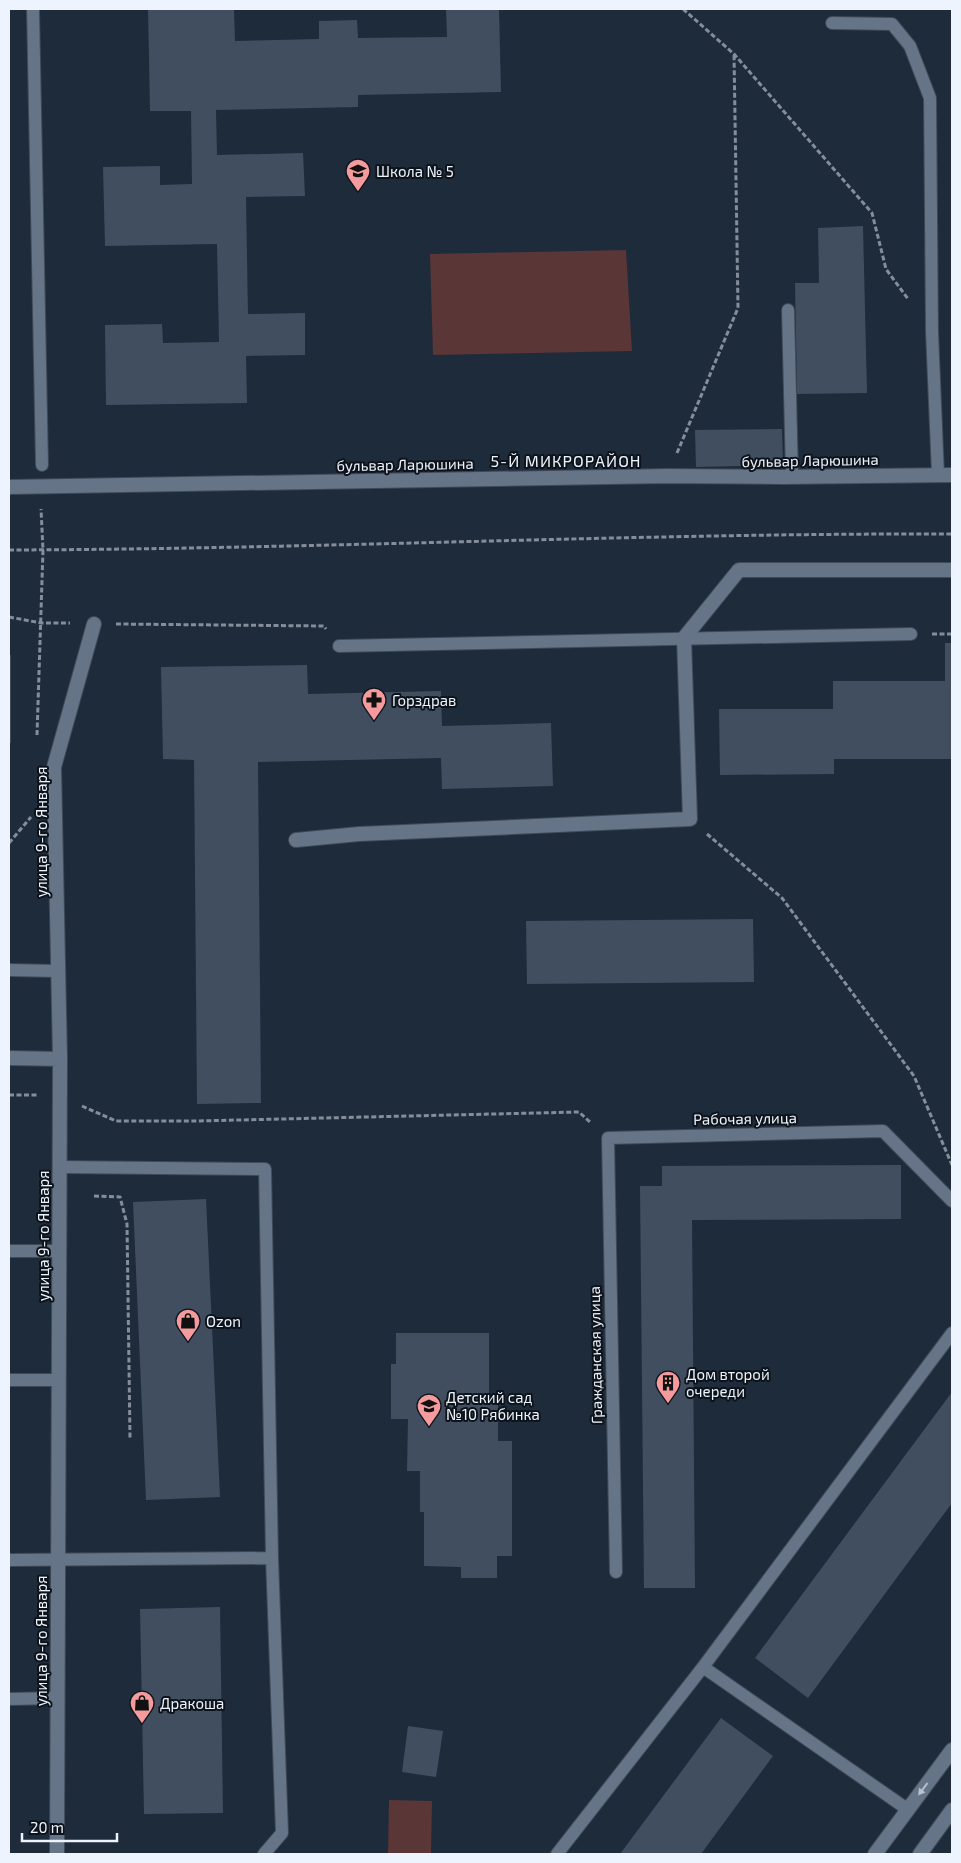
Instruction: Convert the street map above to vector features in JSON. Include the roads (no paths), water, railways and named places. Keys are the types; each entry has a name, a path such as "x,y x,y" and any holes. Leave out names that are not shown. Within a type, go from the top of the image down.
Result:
{"street":[{"name":"бульвар Ларюшина","path":"9,488 667,476 945,475"},
{"path":"296,840 359,834 690,819 684,638 739,570 952,570"},
{"name":"улица 9-го Января","path":"57,1854 60,1060 54,767 94,624"},
{"path":"9,1058 60,1060"},
{"path":"875,1854 952,1750"},
{"path":"920,1854 952,1810"}],"lane":[{"path":"33,9 42,465"},
{"path":"832,24 892,24 910,46 930,98 932,332 945,475"},
{"path":"788,310 788,477"},
{"path":"339,646 911,634"},
{"path":"9,970 58,971"},
{"name":"Рабочая улица","path":"608,1138 884,1131 952,1201"},
{"name":"Гражданская улица","path":"608,1138 616,1572"},
{"path":"59,1167 265,1169 272,1558 282,1833 264,1854"},
{"path":"9,1251 59,1251"},
{"path":"557,1854 703,1667 952,1333"},
{"path":"9,1380 59,1380"},
{"path":"9,1560 272,1558"},
{"path":"703,1667 907,1810"},
{"path":"9,1699 58,1698"}],"place":[{"name":"Школа № 5","path":"358,192"},
{"name":"Горздрав","path":"374,721"},
{"name":"Ozon","path":"188,1342"},
{"name":"Дом второй очереди","path":"668,1404"},
{"name":"Детский сад №10 Рябинка","path":"429,1427"},
{"name":"Дракоша","path":"142,1724"}],"district":[{"name":"5-Й МИКРОРАЙОН","path":"566,460"}]}
